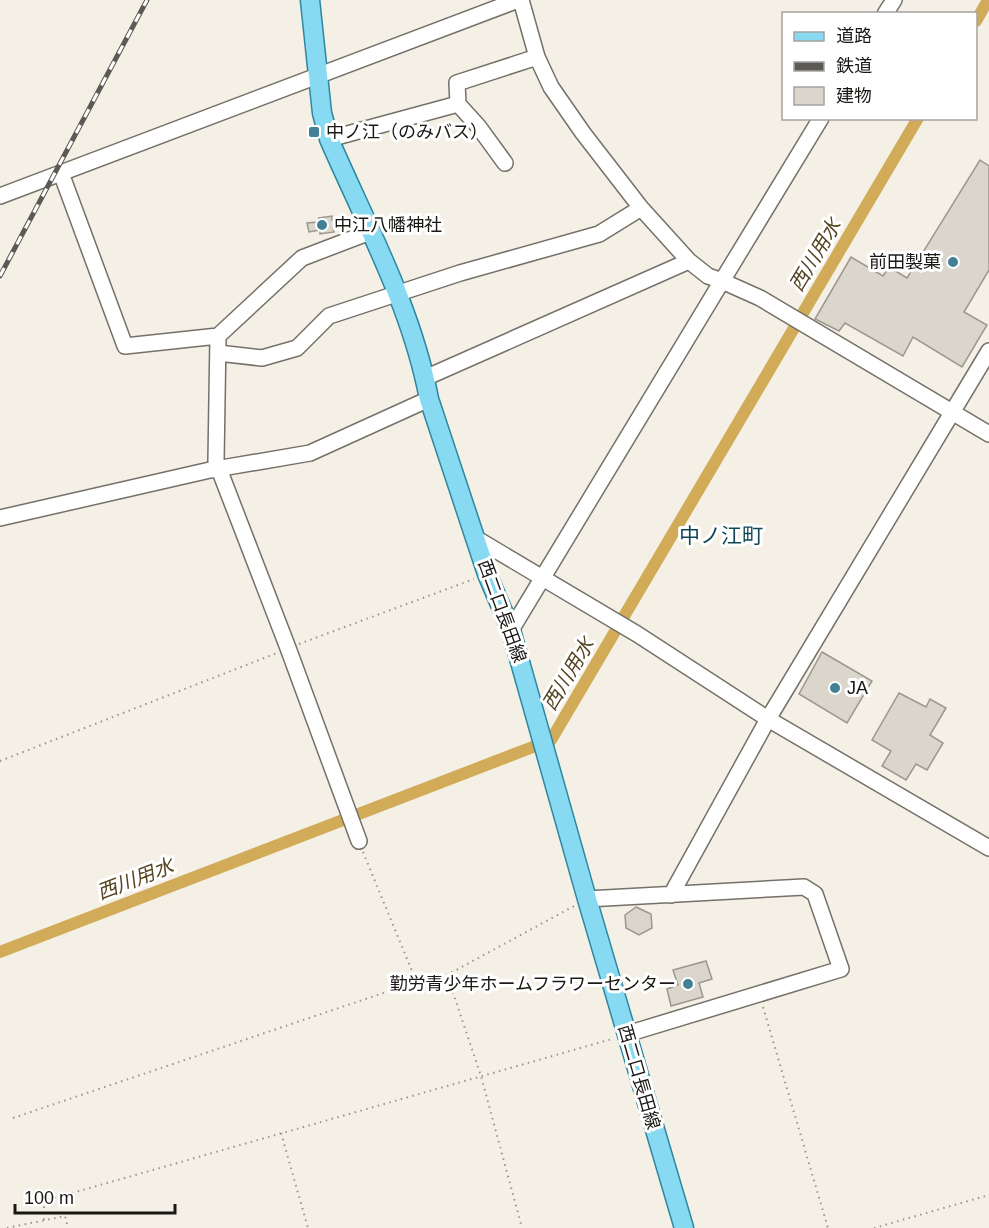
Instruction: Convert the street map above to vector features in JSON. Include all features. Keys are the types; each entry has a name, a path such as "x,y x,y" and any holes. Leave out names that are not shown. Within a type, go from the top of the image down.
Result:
{"main road":[{"name":"西二口長田線","path":"310,0 322,113 329,139 397,294 425,378 429,399 488,574 511,630 684,1228"}],"street":[{"path":"0,196 520,0 537,57 551,87 583,134 641,208 689,261 715,278 760,298 989,434"},
{"path":"505,163 478,126 458,104 457,83 537,57"},
{"path":"329,139 458,104"},
{"path":"511,630 715,278 820,120"},
{"path":"61,173 125,346 218,336 302,258 370,232"},
{"path":"218,353 262,358 297,348 329,316 460,273 599,234 641,208"},
{"path":"425,378 689,261"},
{"path":"218,336 216,461 359,841"},
{"path":"671,895 768,719 989,351"},
{"path":"0,518 210,470 310,453 429,399"},
{"path":"477,539 637,634 768,719 989,848"},
{"path":"587,899 804,887 815,894 841,969 627,1034"}],"path":[{"path":"0,760 288,648 488,574"},
{"path":"359,841 417,982"},
{"path":"13,1118 417,982 447,975 587,899"},
{"path":"447,975 480,1076 522,1228"},
{"path":"759,995 828,1228"},
{"path":"44,1220 44,1201 627,1034"},
{"path":"281,1133 308,1228"},
{"path":"874,1228 989,1195"},
{"path":"8,1228 65,1216 68,1228"}],"building":[{"name":"前田製菓","path":"980,160 989,166 989,270 964,312 987,325 962,367 913,337 903,356 845,323 839,331 815,319 851,257 883,276 889,267 907,278"},
{"name":"中江八幡神社","path":"332,216 332,220 342,218 343,226 333,228 334,232 320,234 320,230 309,232 307,223 319,222 319,218"},
{"name":"JA","path":"822,652 872,681 847,723 799,694"},
{"path":"899,693 926,707 930,699 946,708 930,735 943,743 927,770 916,764 906,780 882,766 891,751 872,740"},
{"path":"636,907 651,914 652,928 639,935 626,928 625,915"},
{"name":"勤労青少年ホームフラワーセンター","path":"706,961 712,979 699,983 703,997 671,1006 667,989 678,985 673,970"}],"waterway":[{"name":"西川用水","path":"977,19 988,0"},
{"name":"西川用水","path":"0,952 551,740 917,120"}],"railway":[{"path":"0,276 147,0"}],"place":[{"name":"中ノ江（のみバス）","path":"314,132"},
{"name":"中江八幡神社","path":"322,225"},
{"name":"前田製菓","path":"953,262"},
{"name":"JA","path":"835,688"},
{"name":"勤労青少年ホームフラワーセンター","path":"688,984"}],"district":[{"name":"中ノ江町","path":"721,536"}]}
